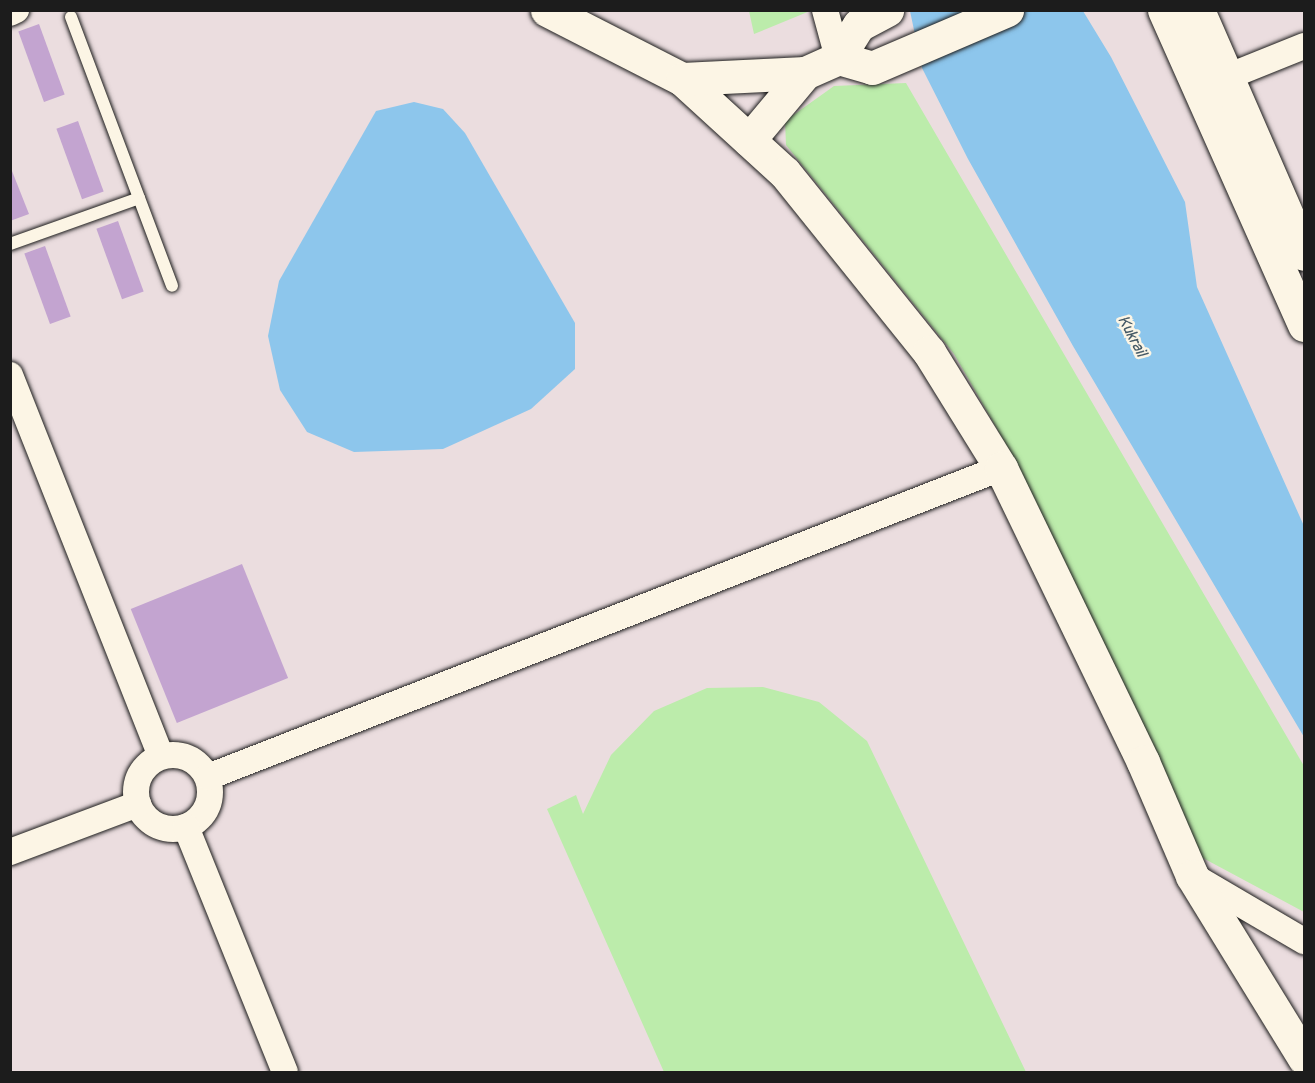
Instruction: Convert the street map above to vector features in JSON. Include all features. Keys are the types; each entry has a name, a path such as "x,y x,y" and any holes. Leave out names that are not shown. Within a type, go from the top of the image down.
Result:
{"street":[{"path":"10,13 16,10"},
{"path":"825,10 838,58"},
{"path":"838,58 872,68 1007,10"},
{"path":"1164,10 1305,325"},
{"path":"1197,10 1305,254"},
{"path":"548,11 682,79 785,173 929,352 1001,468 1143,762 1192,876 1305,1059"},
{"path":"682,79 805,73 838,58 859,25 880,14"},
{"path":"1227,77 1305,46"},
{"path":"749,140 805,73"},
{"path":"13,387 161,756"},
{"path":"208,777 1001,468"},
{"path":"161,756 189,758 208,777 211,794 207,807 186,827 157,825 138,804 140,775 161,756"},
{"path":"10,852 138,804"},
{"path":"186,827 285,1072"},
{"path":"1192,876 1305,941"}],"lane":[{"path":"71,16 172,286"},
{"path":"10,244 139,198"}],"green space":[{"path":"749,10 810,11 754,34"},
{"path":"906,83 1304,766 1304,912 1201,857 1012,455 954,354 786,145 785,121 834,86"},
{"path":"763,687 819,702 867,741 1026,1072 664,1072 547,809 576,795 583,814 611,755 654,711 707,688"}],"water":[{"name":"Kukrail","path":"910,11 1083,11 1111,57 1185,202 1197,287 1304,526 1304,737 1073,346 968,159 922,68"},
{"path":"414,102 443,109 465,133 575,323 575,369 531,409 443,449 354,452 307,432 280,390 268,336 279,281 376,111"}],"building":[{"path":"39,24 65,94 44,102 18,32"},
{"path":"78,121 104,191 82,199 56,129"},
{"path":"10,166 29,214 10,221"},
{"path":"118,221 144,291 122,299 96,229"},
{"path":"45,246 71,316 50,324 24,254"},
{"path":"242,564 288,678 177,723 131,609"}]}
